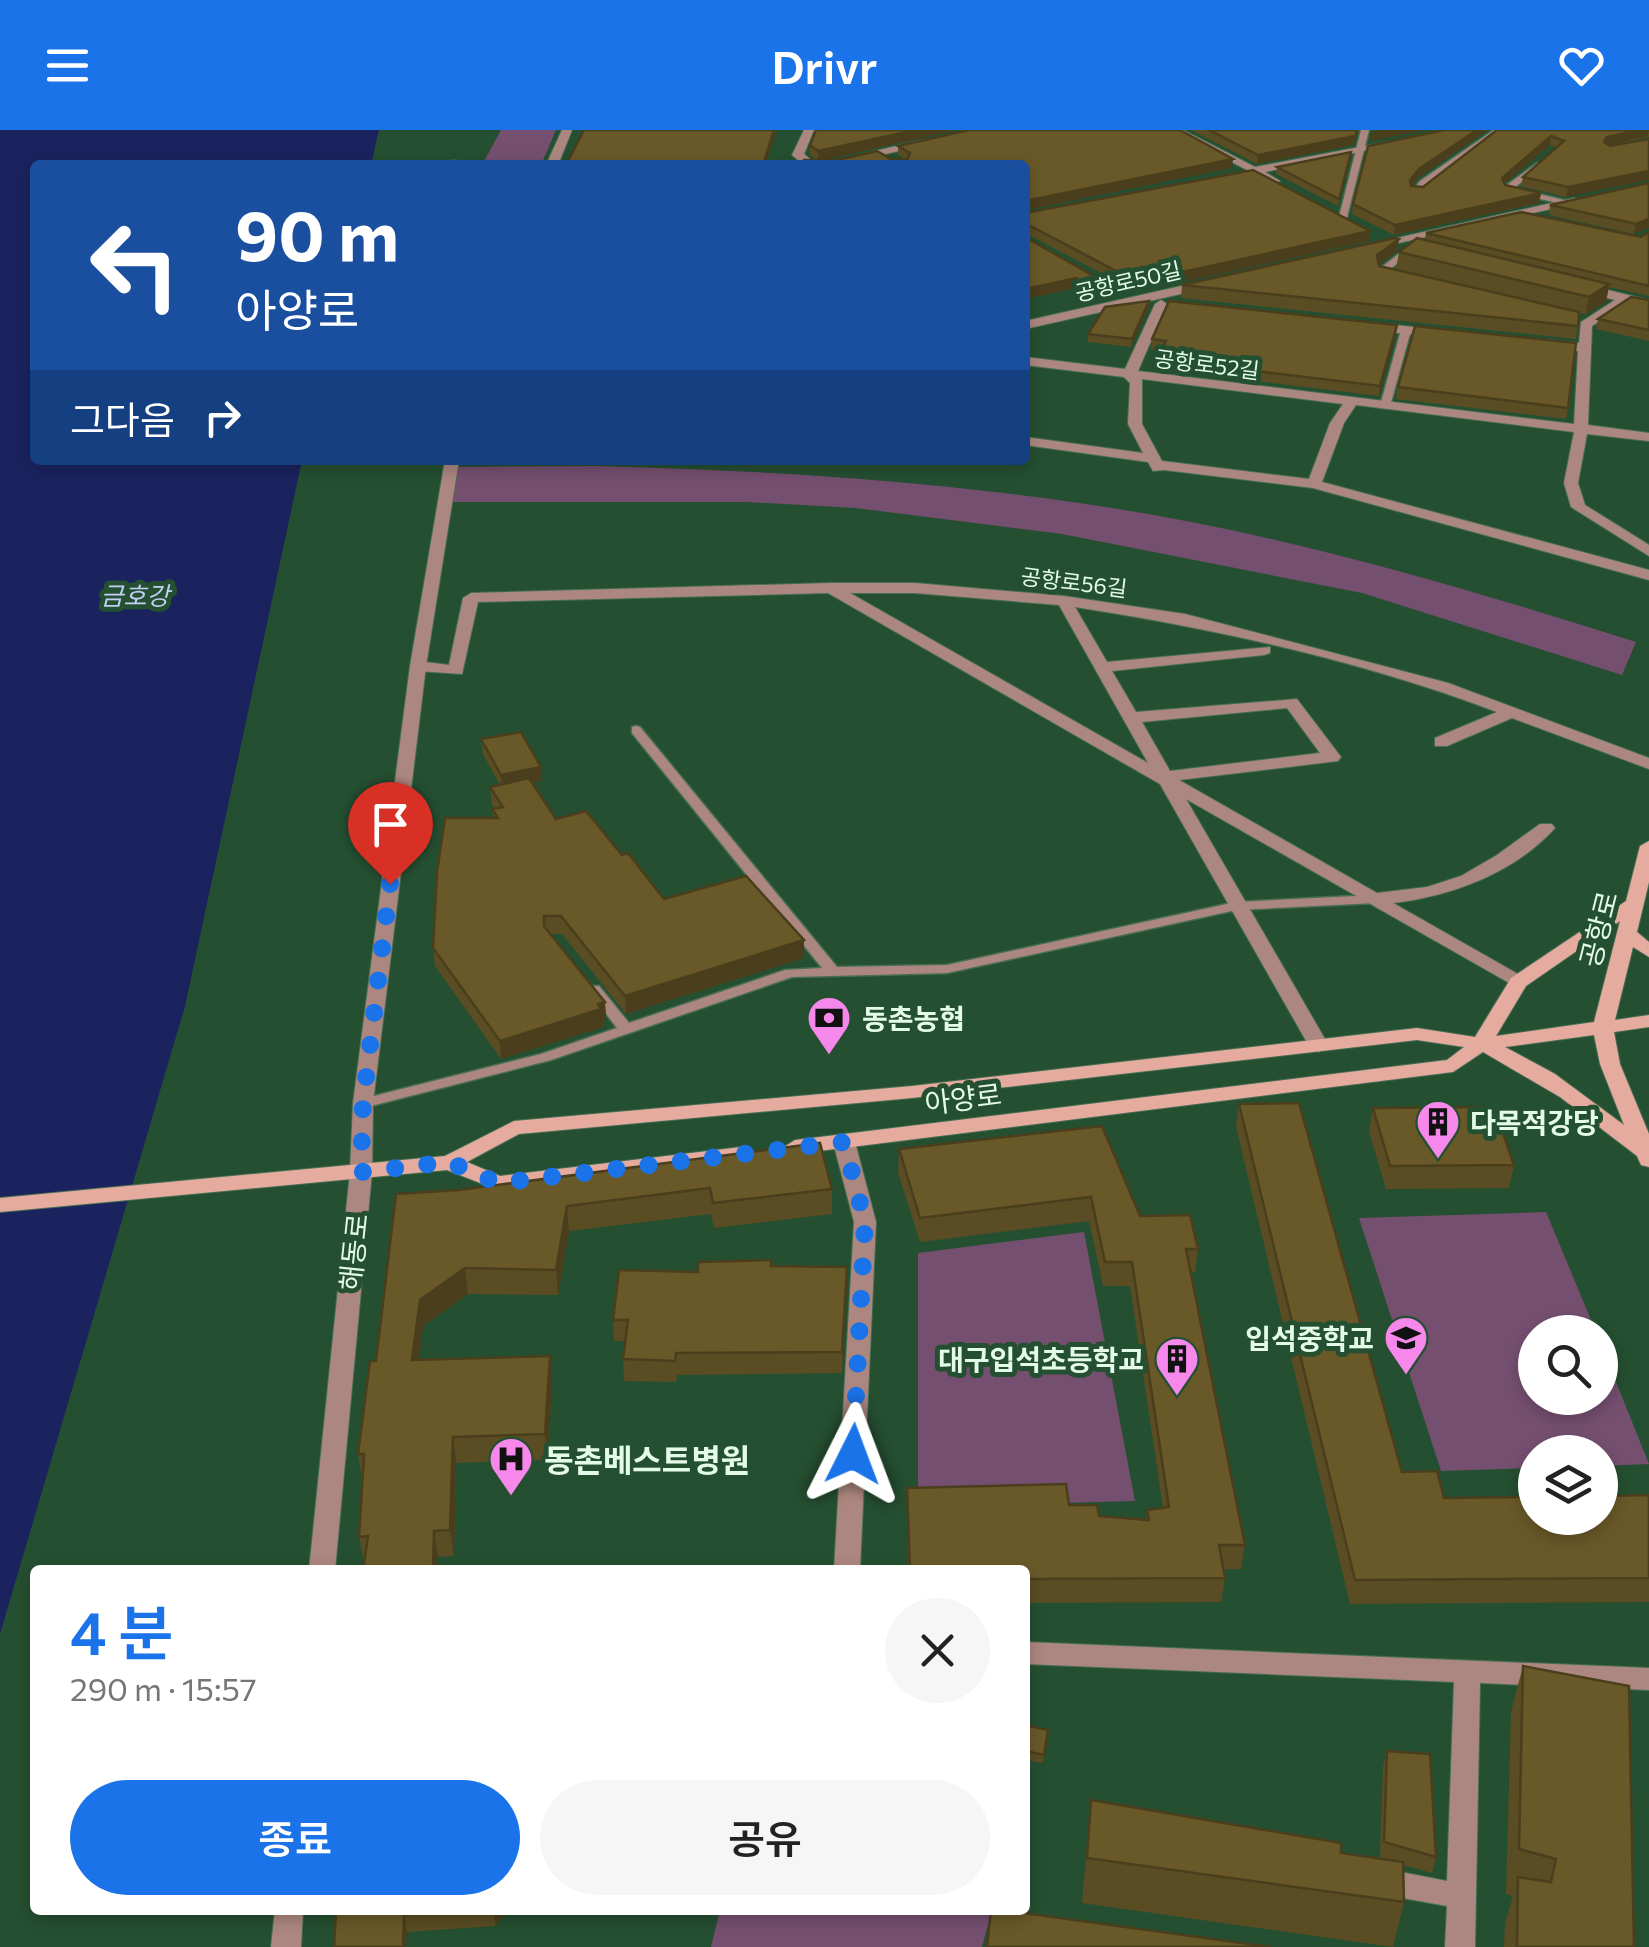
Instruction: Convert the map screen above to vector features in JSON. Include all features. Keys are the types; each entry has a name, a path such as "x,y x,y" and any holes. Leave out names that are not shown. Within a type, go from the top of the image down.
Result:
{"main road":[{"name":"공항로","path":"1603,1027 1649,846"},
{"path":"1632,905 1518,982 1480,1044 1538,1071 1573,1094 1647,1156"},
{"path":"1625,932 1649,951"},
{"name":"아양로","path":"0,1205 449,1162 514,1128 912,1092 1417,1034 1480,1044 1649,1021"},
{"path":"1603,1027 1610,1064 1647,1156"},
{"name":"아양로","path":"449,1162 498,1183 1453,1066 1480,1044"}],"street":[{"path":"554,160 567,130"},
{"path":"804,160 798,155 809,130"},
{"path":"1175,130 1286,187"},
{"path":"843,160 938,140"},
{"path":"1238,174 1410,140"},
{"path":"878,152 892,160"},
{"path":"1352,250 1582,200"},
{"path":"1338,214 1358,225"},
{"path":"1372,233 1432,252"},
{"name":"공항로50길","path":"1030,324 1225,280"},
{"path":"1566,284 1649,304"},
{"path":"1118,291 1134,300 1178,306"},
{"path":"1626,298 1586,325 1580,429 1571,483 1578,507 1649,550"},
{"path":"1157,465 1135,424 1137,382 1129,375 1162,304"},
{"path":"1353,324 1460,336"},
{"path":"1532,343 1586,348"},
{"name":"공항로52길","path":"1030,363 1649,437"},
{"path":"1314,484 1337,423 1352,401"},
{"path":"1030,442 1157,465 1314,484 1649,575"},
{"name":"해동로","path":"322,1565 361,1172 363,1103 418,666 451,465"},
{"path":"830,588 1518,982"},
{"name":"공항로56길","path":"418,666 456,671 470,598 915,588 1064,602 1185,619 1442,686 1649,764"},
{"path":"1064,602 1319,1046"},
{"path":"1101,667 1264,650"},
{"path":"1131,718 1291,703 1332,757 1162,777"},
{"path":"1442,742 1512,712"},
{"path":"1375,899 1423,895 1459,886 1490,870 1546,828"},
{"path":"844,1142 865,1222 846,1565"},
{"path":"1030,1653 1649,1679"},
{"path":"1460,1947 1467,1674"},
{"path":"1350,1876 1462,1896"},
{"path":"286,1947 289,1915"}],"lane":[{"path":"1338,214 1365,130"},
{"path":"1416,192 1422,182 1500,130"},
{"path":"1545,160 1506,189 1564,203"},
{"path":"1515,214 1550,222"},
{"path":"1400,277 1381,272 1412,247"},
{"path":"1572,317 1592,322"},
{"path":"1385,406 1406,330"},
{"path":"636,730 832,971"},
{"path":"363,1103 546,1057 766,978 832,971 947,970 1236,906 1375,899"},
{"path":"578,969 626,1030"}],"shaded area":[{"path":"501,130 556,130 543,160 485,160"},
{"path":"595,466 902,482 1156,515 1364,562 1636,642 1622,675 1362,593 1062,534 856,508 746,502 446,502 451,467"},
{"path":"1546,1212 1589,1315 1518,1315 1518,1415 1618,1415 1618,1387 1649,1464 1618,1465 1618,1435 1518,1435 1518,1469 1441,1471 1359,1218"},
{"path":"1084,1232 1135,1501 918,1507 918,1253"},
{"path":"719,1915 991,1915 982,1947 711,1947"}],"water":[{"name":"금호강","path":"0,130 379,130 372,160 30,160 30,465 301,465 185,1006 0,1634"}],"building":[{"path":"584,130 774,130 765,160 569,160"},
{"path":"816,130 916,130 818,151 810,145"},
{"path":"969,130 1180,130 1233,159 1030,200 1030,160 907,160 910,153 898,146"},
{"path":"1209,130 1357,130 1355,136 1258,155"},
{"path":"1444,130 1477,130 1419,169 1410,180 1411,186 1423,187 1497,130 1638,130 1607,137 1604,142 1610,146 1649,139 1649,171 1568,187 1523,177 1564,141 1551,136 1502,178 1505,185 1541,193 1395,225 1353,204 1368,146"},
{"path":"877,151 891,159 907,160 837,160"},
{"path":"1351,152 1339,199 1277,167"},
{"path":"1253,170 1370,231 1137,282 1030,226 1030,212"},
{"path":"1649,183 1649,219 1636,224 1550,205"},
{"path":"1521,212 1641,237 1649,232 1649,286 1426,233"},
{"path":"1417,238 1609,284 1589,297 1399,252"},
{"path":"1399,239 1377,255 1379,266 1579,312 1578,326 1182,285"},
{"path":"1030,240 1113,287 1097,291 1076,278 1030,288"},
{"path":"1631,297 1649,300 1649,330 1598,319"},
{"path":"1149,301 1132,339 1088,334 1105,307"},
{"path":"1169,301 1397,325 1380,386 1157,359 1166,341 1152,339"},
{"path":"1415,326 1576,343 1568,408 1398,387"},
{"path":"521,732 541,767 501,775 481,739"},
{"path":"529,778 556,819 586,811 622,855 628,853 664,899 746,876 804,940 625,996 561,916 544,916 544,926 605,1002 598,1004 601,1009 500,1041 433,948 437,872 445,818 498,818 492,809 503,807 490,787"},
{"name":"입석중학교","path":"1299,1103 1402,1472 1437,1471 1444,1498 1518,1497 1518,1535 1618,1535 1618,1496 1649,1495 1649,1578 1355,1580 1239,1104"},
{"path":"1494,1107 1514,1165 1390,1166 1373,1108"},
{"name":"대구입석초등학교","path":"1102,1126 1140,1216 1190,1215 1198,1249 1186,1249 1245,1545 1219,1545 1225,1578 1030,1579 1030,1565 910,1565 907,1488 1066,1484 1069,1505 1097,1505 1099,1516 1149,1520 1147,1510 1169,1507 1132,1262 1105,1262 1091,1197 920,1218 899,1149"},
{"path":"820,1143 832,1189 713,1203 710,1188 567,1206 556,1270 465,1268 420,1300 412,1360 550,1356 545,1434 453,1437 450,1530 434,1531 433,1565 364,1565 368,1536 359,1537 364,1454 358,1454 370,1361 376,1361 396,1194 459,1190"},
{"path":"771,1260 771,1266 847,1267 842,1352 676,1353 675,1361 623,1359 628,1320 613,1320 619,1270 698,1272 698,1262"},
{"path":"1523,1666 1629,1686 1634,1947 1517,1947 1518,1877 1551,1882 1556,1859 1519,1849"},
{"path":"1030,1726 1048,1730 1044,1755 1030,1752"},
{"path":"1387,1751 1430,1754 1436,1857 1384,1842"},
{"path":"1091,1800 1341,1843 1341,1853 1403,1862 1404,1902 1087,1858"},
{"path":"1030,1914 1271,1947 987,1947 990,1915"},
{"path":"336,1915 404,1915 403,1947 334,1947"}],"place":[{"name":"동촌농협","path":"829,1056"},
{"name":"다목적강당","path":"1438,1160"},
{"name":"입석중학교","path":"1406,1376"},
{"name":"대구입석초등학교","path":"1177,1397"},
{"name":"동촌베스트병원","path":"511,1497"}],"route":[{"path":"390,884 363,1103 361,1172 449,1162 498,1183 844,1142 865,1222 853,1454"}]}
